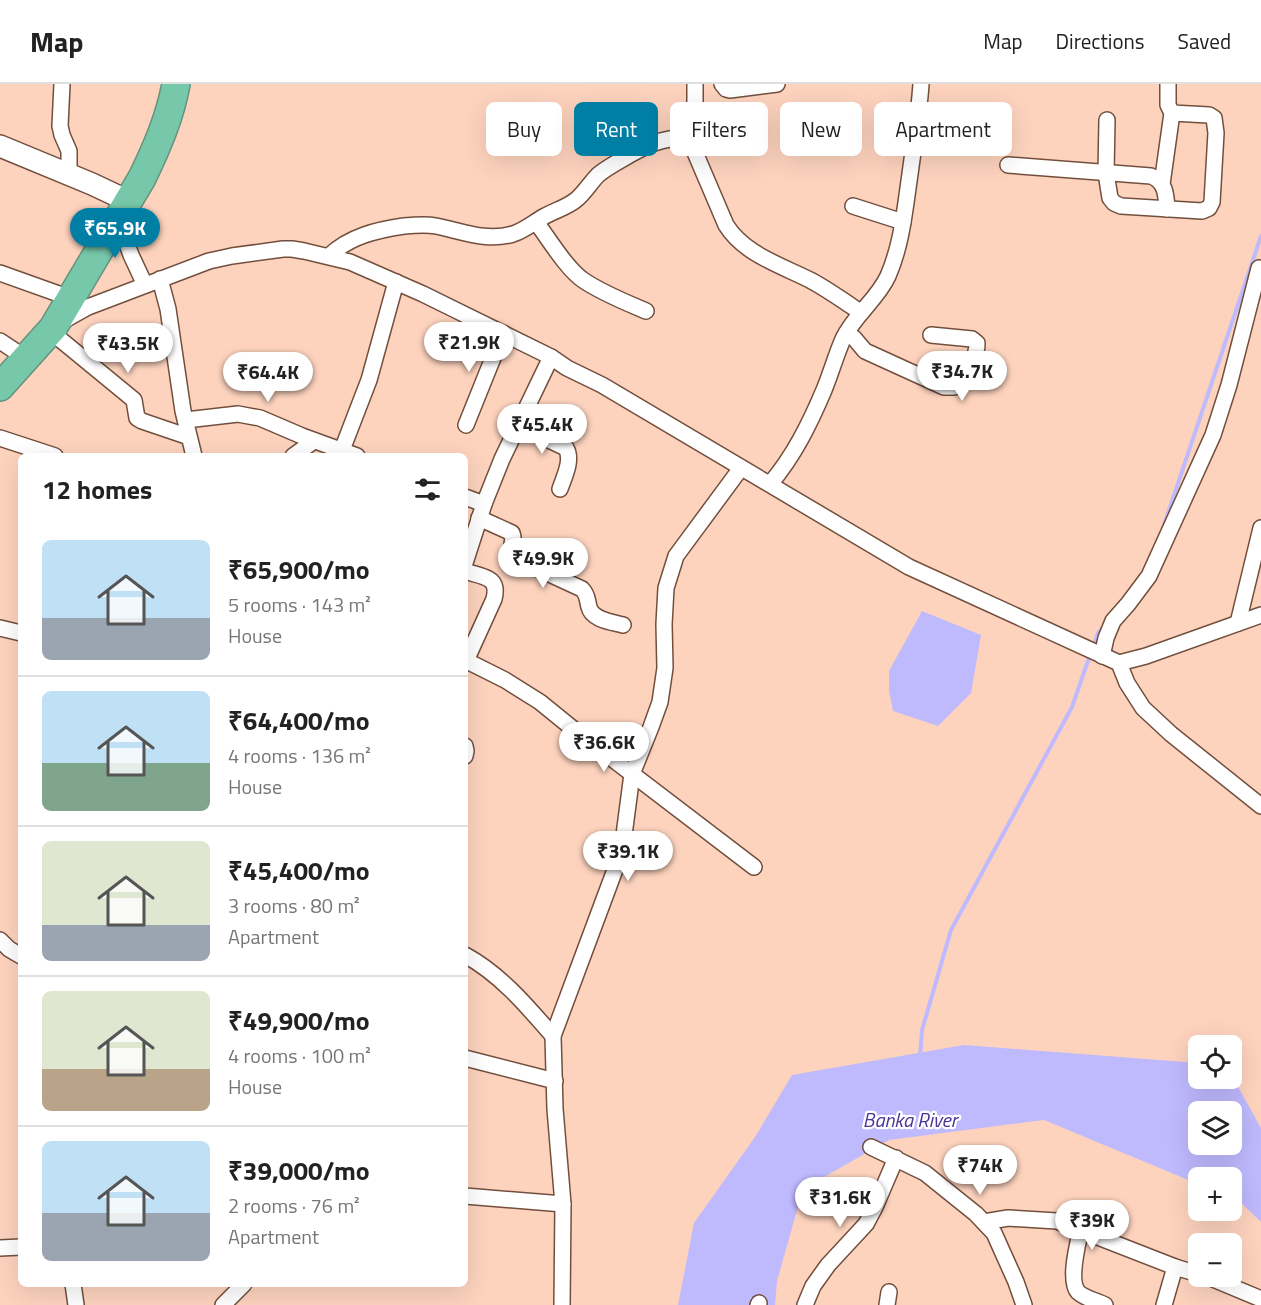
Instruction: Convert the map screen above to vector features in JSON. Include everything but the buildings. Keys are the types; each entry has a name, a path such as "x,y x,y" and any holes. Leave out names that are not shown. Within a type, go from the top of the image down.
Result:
{"highway":[{"path":"0,387 51,329 142,178 169,116 176,84"}],"street":[{"path":"62,84 60,126 69,151 69,175"},
{"path":"694,102 695,84"},
{"path":"722,84 730,90 777,84"},
{"path":"770,484 787,463 802,437 847,333 860,312 873,300 887,278 897,251 903,222 921,84"},
{"path":"1162,184 1172,113 1167,105 1168,84"},
{"path":"1107,120 1106,173 1110,198 1114,203 1121,206 1202,211 1209,208 1212,202 1216,133 1214,118 1209,115 1172,113"},
{"path":"329,256 343,245 378,230 428,225 469,234 500,236 526,229 575,201 599,174 642,147 670,138"},
{"path":"0,146 69,175 123,210 131,255 152,282 172,330 177,373 193,453"},
{"path":"696,156 732,235 752,250 823,287 860,312"},
{"path":"1008,165 1151,177 1158,179 1162,184 1167,209"},
{"path":"853,206 903,222"},
{"path":"536,222 583,280 646,311"},
{"path":"189,437 137,418 134,400 51,329 76,312 209,261 292,249 350,262 551,357 909,567 1119,663 1146,656 1261,615"},
{"path":"1095,652 1106,638 1113,621 1149,576 1212,435 1255,310 1259,268"},
{"path":"0,273 70,298"},
{"path":"342,450 369,380 396,282"},
{"path":"466,425 502,333"},
{"path":"847,333 865,351 944,387 954,387 972,362 977,343 972,339 931,335"},
{"path":"0,341 15,351 24,361"},
{"path":"468,554 502,459 551,357"},
{"path":"186,420 238,414 260,418 320,447 350,453"},
{"path":"517,425 566,448 569,460 560,489"},
{"path":"0,438 46,453"},
{"path":"302,453 320,447"},
{"path":"562,1305 563,1204 555,1109 553,1036 616,867 624,834 632,774 660,702 665,668 663,624 666,588 676,556 741,468"},
{"path":"468,499 512,533 511,552 517,559 582,589 586,593 591,614 623,625"},
{"path":"1238,623 1261,528"},
{"path":"468,572 493,581 496,585 494,599 468,655"},
{"path":"0,628 18,632"},
{"path":"468,662 505,680 540,702 754,867"},
{"path":"1119,663 1127,683 1143,708 1261,806"},
{"path":"0,940 18,954"},
{"path":"468,957 502,981 553,1036"},
{"path":"468,1059 555,1081"},
{"path":"871,1148 925,1173 984,1222 994,1233 1024,1305"},
{"path":"805,1305 813,1286 828,1265 866,1224 896,1158"},
{"path":"468,1196 563,1204"},
{"path":"984,1222 1008,1218 1058,1221 1188,1271"},
{"path":"1081,1229 1076,1256 1075,1285 1077,1291 1105,1305"},
{"path":"0,1248 18,1247"},
{"path":"1164,1305 1175,1266"},
{"path":"73,1287 76,1305"},
{"path":"223,1305 241,1287"},
{"path":"1232,1287 1261,1299"}],"water":[{"path":"922,611 981,635 971,693 938,726 893,711 889,691 889,671"},
{"name":"Banka River","path":"964,1045 1188,1062 1188,1089 1239,1089 1261,1128 1261,1222 1242,1204 1242,1167 1188,1167 1188,1180 1044,1120 889,1140 803,1189 777,1281 775,1305 678,1305 694,1223 755,1137 792,1075"}],"waterway":[{"path":"1163,528 1261,236"},
{"path":"1093,648 1098,633 1105,626"},
{"path":"920,1057 922,1030 951,930 1072,707 1090,655"}]}
